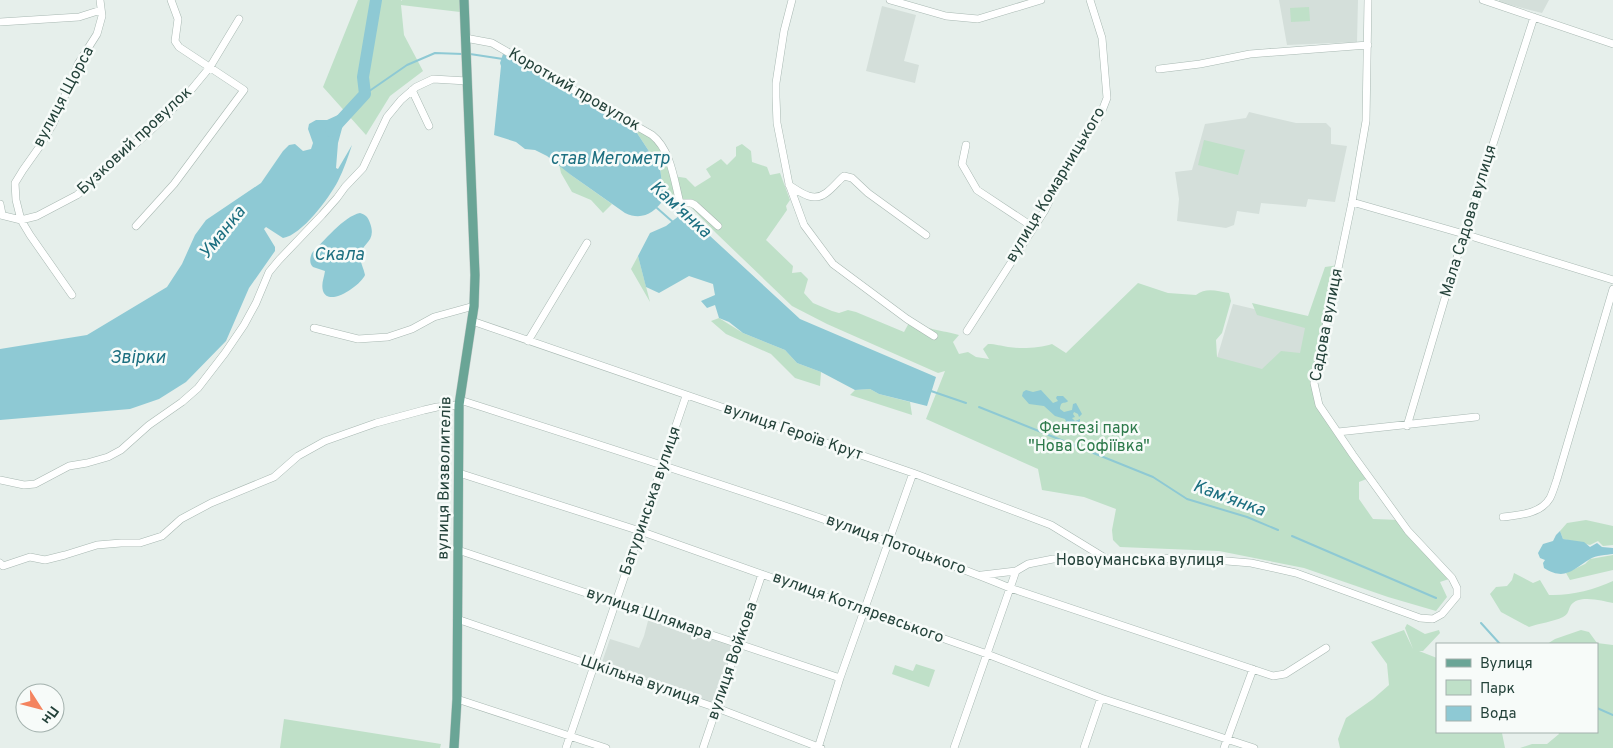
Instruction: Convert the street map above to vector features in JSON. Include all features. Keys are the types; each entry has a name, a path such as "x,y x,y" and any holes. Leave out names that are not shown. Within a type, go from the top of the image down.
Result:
{"main road":[{"name":"вулиця Визволителів","path":"454,748 457,699 459,403 474,306 475,263 464,0"}],"street":[{"name":"вулиця Щорса","path":"21,220 16,200 15,183 53,124 78,64 97,34 102,16 100,0"},
{"path":"136,226 174,184 244,90 179,47 175,41 178,19 171,0"},
{"path":"792,0 784,31 776,83 777,123 789,184 804,225 833,264 907,319 934,336"},
{"path":"890,0 946,16 978,19 1041,0"},
{"name":"вулиця Комарницького","path":"967,331 1032,227 1045,210 1067,164 1100,116 1107,98 1102,38 1090,0"},
{"name":"Садова вулиця","path":"1368,0 1366,121 1352,202 1314,383 1319,405 1408,531 1452,578 1457,588 1457,596 1442,614"},
{"path":"1482,0 1613,44"},
{"path":"0,22 79,17 101,10"},
{"name":"Мала Садова вулиця","path":"1407,426 1464,234 1534,18"},
{"name":"Бузковий провулок","path":"21,220 37,216 77,195 161,120 186,96 210,67 239,19"},
{"name":"Короткий провулок","path":"466,41 492,43 652,135 660,141 667,154 680,203 695,205 718,226"},
{"path":"1159,69 1200,64 1250,54 1368,45"},
{"path":"0,480 24,486 34,484 69,466 108,457 121,450 149,425 192,394 225,353 244,325 269,272 363,168 387,116 412,90 424,82 433,79 467,81"},
{"path":"412,90 428,126"},
{"path":"966,144 962,164 977,190 1032,227"},
{"path":"789,184 802,194 810,197 819,196 826,194 844,176 849,176 868,193 926,235"},
{"path":"1352,202 1613,280"},
{"path":"0,204 1,215 21,220 72,295"},
{"path":"528,341 587,243"},
{"path":"1503,517 1525,514 1540,508 1549,500 1560,469 1613,289"},
{"path":"314,328 358,339 388,337 412,329 434,317 474,306"},
{"name":"вулиця Героїв Крут","path":"472,321 913,473 1051,525 1106,558"},
{"name":"Батуринська вулиця","path":"566,748 686,396"},
{"path":"0,563 3,566 30,557 45,560 97,546 140,543 162,536 180,518 274,477 298,456 325,442 376,423 459,403"},
{"name":"вулиця Потоцького","path":"459,403 663,465 889,542 1010,588 1273,676 1285,674 1326,648"},
{"path":"1338,432 1476,418"},
{"name":"вулиця Котляревського","path":"459,473 640,531 987,654 1101,698 1254,748"},
{"path":"819,748 840,678 913,473"},
{"name":"вулиця Шлямара","path":"458,550 840,678"},
{"name":"Новоуманська вулиця","path":"979,575 1016,571 1028,564 1052,559 1190,558 1251,563 1296,572 1420,618 1433,619 1442,614"},
{"path":"954,748 1016,571"},
{"name":"вулиця Войкова","path":"703,748 762,574"},
{"name":"Шкільна вулиця","path":"457,620 717,708 819,748"},
{"path":"1224,748 1253,669"},
{"path":"1084,748 1101,698"},
{"path":"457,699 606,748"}],"shaded area":[{"path":"1279,0 1358,0 1357,42 1287,45"},
{"path":"1499,0 1549,0 1542,13 1499,2"},
{"path":"882,6 916,15 904,61 919,65 915,83 866,71"},
{"path":"1249,112 1296,123 1326,123 1331,128 1331,144 1347,146 1335,202 1308,199 1306,207 1261,203 1259,214 1237,211 1234,225 1226,228 1177,221 1179,199 1175,172 1192,170 1205,124 1246,118"},
{"path":"1233,304 1314,323 1295,386 1216,361"},
{"path":"649,617 735,645 715,705 601,665 610,639 639,648"}],"green space":[{"path":"358,0 462,0 460,12 401,5 404,35 423,71 390,96 366,135 323,87"},
{"path":"1309,7 1310,21 1291,22 1290,8"},
{"name":"Фентезі парк \"Нова Софіївка\"","path":"606,107 660,141 673,176 686,178 695,187 711,177 706,169 721,159 727,165 736,156 736,147 742,144 751,151 752,162 767,167 770,175 780,173 790,200 786,206 787,210 766,240 793,266 792,273 801,272 808,279 804,293 813,303 839,313 848,310 856,312 904,332 910,321 959,335 953,342 959,354 968,352 976,357 989,359 983,349 988,344 1024,348 1052,344 1066,353 1138,283 1168,293 1196,295 1212,290 1229,293 1231,301 1222,333 1216,340 1217,357 1262,369 1281,351 1300,353 1305,328 1257,315 1252,303 1308,316 1325,267 1339,265 1314,383 1319,405 1369,478 1359,482 1359,499 1373,519 1400,520 1452,578 1440,582 1447,597 1436,611 1388,597 1304,568 1219,551 1120,547 1113,540 1112,530 1116,509 1084,497 1042,490 1038,469 926,419 945,371 938,373 827,324 792,306 687,203 674,198 664,199 660,168 637,133 603,111"},
{"path":"1204,140 1245,150 1238,175 1198,165"},
{"path":"559,164 571,175 612,204 603,213 591,200 572,192 561,173"},
{"path":"638,256 650,302 631,269"},
{"path":"719,318 743,333 785,350 797,363 821,372 820,386 795,378 771,354 726,334 711,321"},
{"path":"870,389 879,394 910,402 912,415 850,395 855,390"},
{"path":"1586,520 1613,526 1613,545 1603,546 1598,541 1590,545 1563,539 1560,531 1567,523"},
{"path":"1613,555 1613,570 1570,580 1566,573 1585,564 1590,559"},
{"path":"1514,573 1533,583 1540,580 1549,595 1581,592 1613,581 1613,603 1591,599 1580,600 1571,605 1565,616 1529,627 1501,612 1490,594 1496,587 1507,586 1512,580"},
{"path":"1407,624 1425,634 1439,630 1440,633 1423,651 1419,651 1436,658 1436,733 1502,733 1505,748 1340,748 1338,739 1346,718 1389,685 1387,664 1371,642 1404,630 1413,649 1405,628"},
{"path":"1581,630 1589,632 1597,643 1549,643"},
{"path":"1598,643 1613,645 1613,748 1520,748 1532,744 1547,744 1559,734 1598,733"},
{"path":"916,664 935,670 929,687 892,674 895,665 913,671"},
{"path":"284,719 441,744 440,748 280,748"}],"water":[{"name":"став Мегометр","path":"503,54 529,67 637,133 660,168 664,199 652,212 642,216 625,213 547,156 535,150 525,149 516,142 494,135 500,63"},
{"name":"Звірки","path":"338,115 344,121 338,143 336,168 338,169 352,145 338,181 314,215 298,230 283,238 266,227 264,229 275,247 275,251 249,288 226,341 186,382 159,399 130,409 0,420 0,349 87,335 167,287 182,264 195,235 206,220 261,183 289,145 295,144 303,151 311,149 313,143 308,129 309,124 316,120 327,120"},
{"path":"684,212 800,319 936,377 927,406 879,394 870,389 855,390 821,372 797,363 785,350 743,333 729,322 719,318 715,305 707,308 701,301 715,295 713,284 689,276 659,293 646,287 638,256 650,233 666,226"},
{"name":"Скала","path":"360,213 368,218 372,229 372,234 361,251 360,256 365,275 358,284 345,293 332,297 326,296 322,286 325,271 313,267 310,260 312,253 347,219"},
{"path":"1026,390 1033,392 1041,390 1053,403 1058,401 1057,396 1063,396 1068,401 1062,403 1060,409 1064,412 1072,410 1073,404 1076,403 1082,414 1079,417 1074,412 1075,417 1072,418 1075,421 1080,419 1080,421 1077,424 1068,425 1065,419 1055,416 1044,406 1029,404 1022,396"},
{"path":"1560,531 1563,539 1584,542 1590,547 1597,543 1602,547 1613,548 1613,554 1592,558 1568,573 1558,574 1551,572 1544,568 1543,563 1545,560 1540,558 1538,553 1543,544 1553,541"}],"waterway":[{"name":"Уманка","path":"331,131 365,94 363,77 376,0"},
{"name":"Кам'янка","path":"365,94 407,65 435,53 463,54"},
{"name":"Кам'янка","path":"470,54 503,59"},
{"name":"Кам'янка","path":"657,208 674,223"},
{"name":"Кам'янка","path":"931,391 966,403"},
{"name":"Кам'янка","path":"979,407 1153,477 1187,499 1247,517 1278,530"},
{"name":"Кам'янка","path":"1292,536 1436,598"},
{"name":"Кам'янка","path":"1481,623 1499,643"},
{"name":"Кам'янка","path":"1598,708 1613,715"}]}
